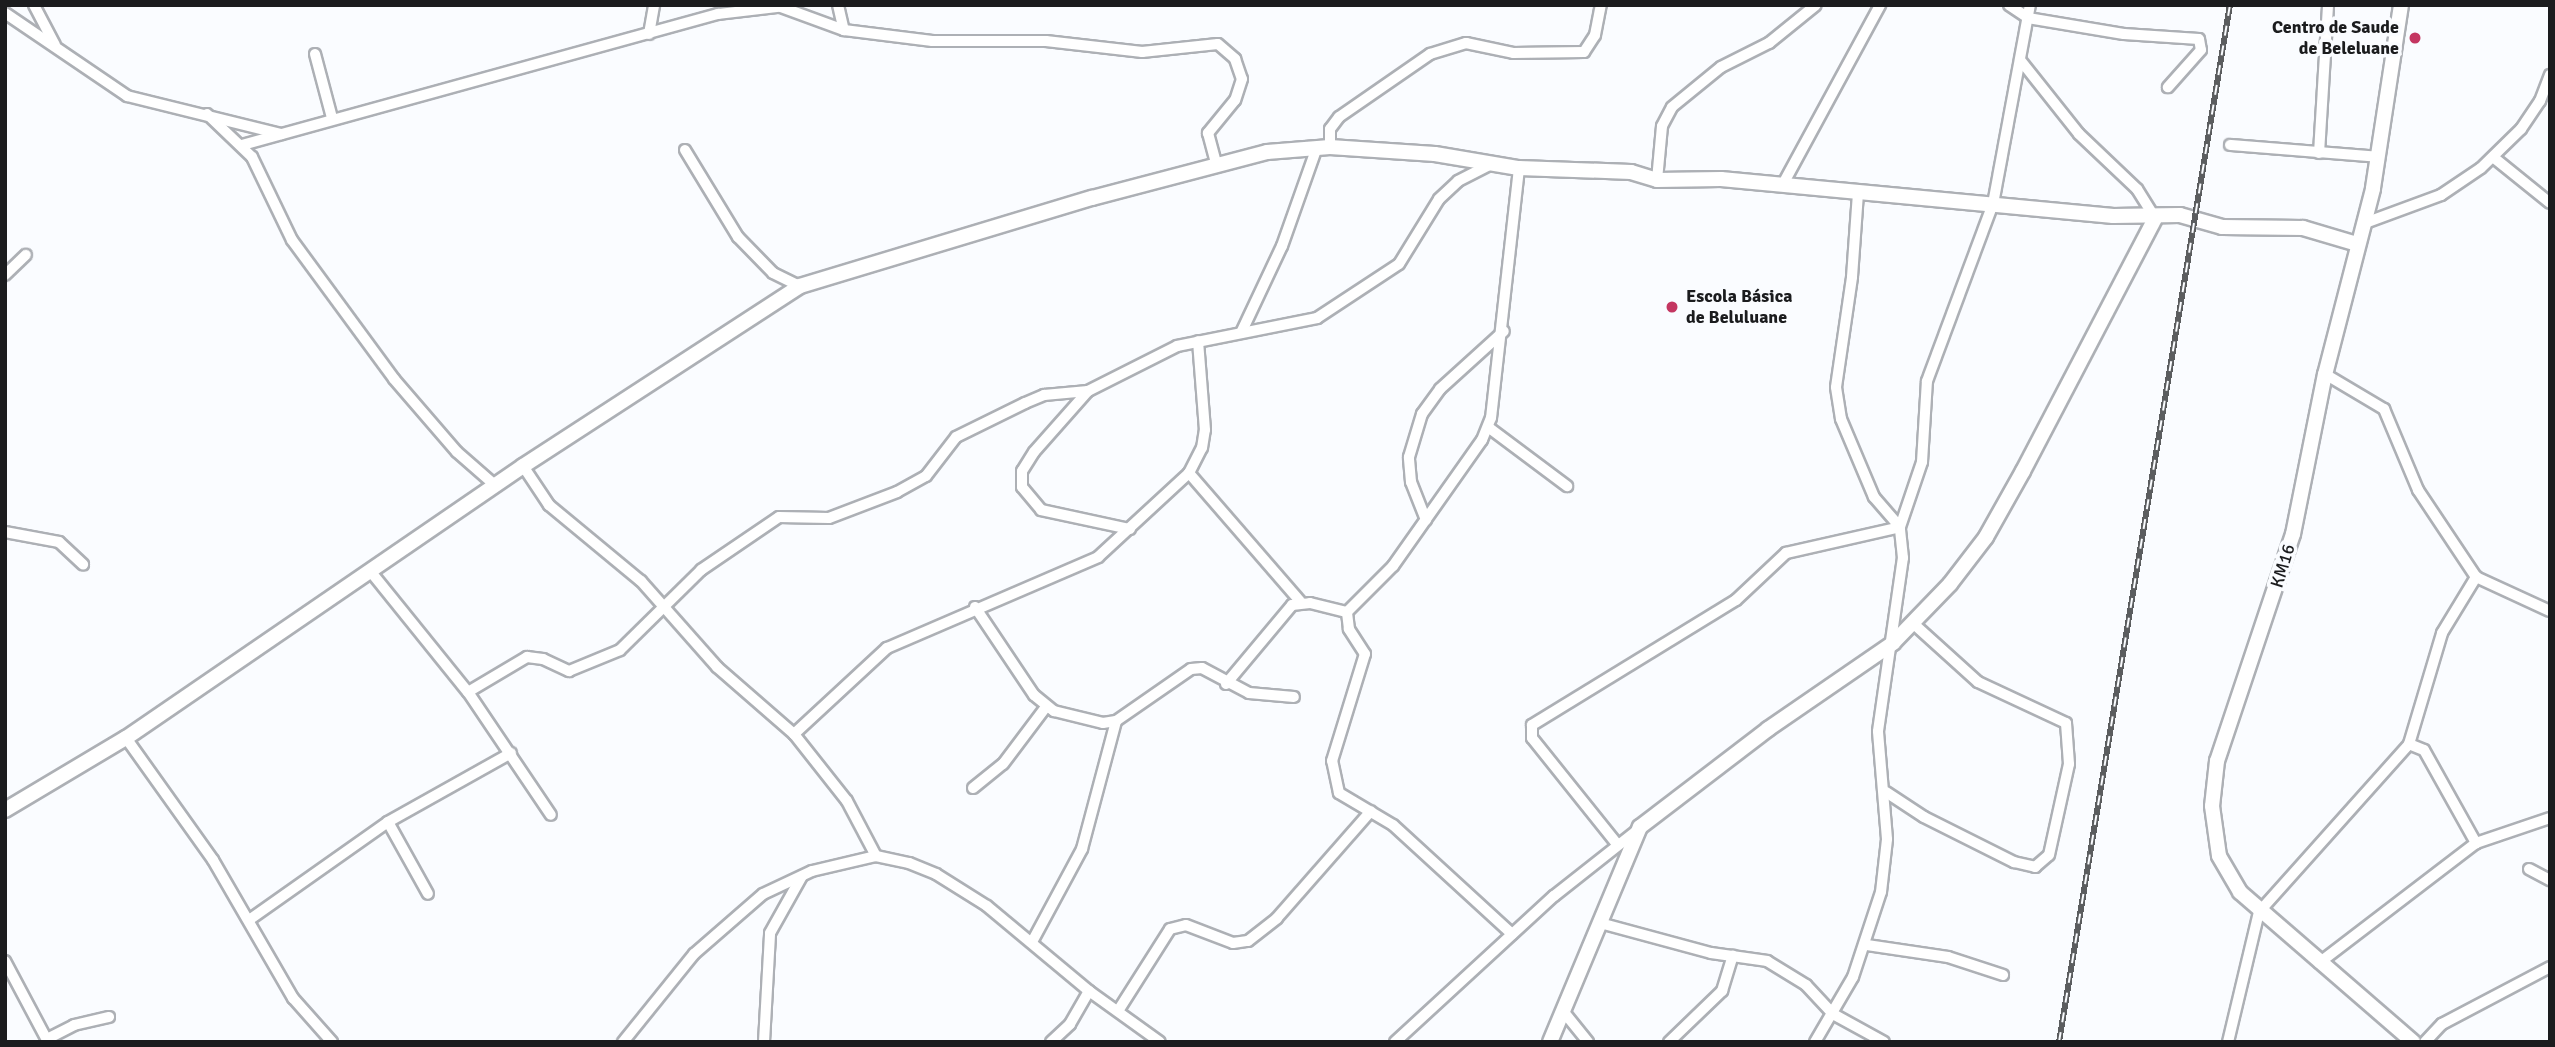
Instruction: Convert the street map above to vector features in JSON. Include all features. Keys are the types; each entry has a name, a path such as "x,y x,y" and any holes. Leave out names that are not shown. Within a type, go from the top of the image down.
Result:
{"street":[{"path":"34,5 56,47"},
{"path":"649,34 654,5"},
{"path":"838,5 844,30"},
{"path":"1241,333 1282,246 1330,129 1339,117 1430,54 1466,43 1513,53 1584,52 1595,35 1601,5"},
{"path":"1657,180 1662,126 1672,107 1721,67 1769,43 1816,5"},
{"path":"1783,184 1880,5"},
{"path":"2009,5 2028,18 2124,34 2199,39 2201,50 2168,87"},
{"path":"1815,1042 1833,1014 1867,945 1885,867 1885,792 1878,731 1894,643 1903,558 1900,527 1922,463 1927,381 1993,204 2030,5"},
{"path":"2319,153 2328,5"},
{"name":"KM16","path":"2401,5 2379,157 2365,223 2357,244 2325,374 2293,534 2251,668 2231,712 2213,783 2219,856 2228,877 2259,912 2413,1042"},
{"path":"242,145 332,118 718,14 785,6 844,30 932,41 1046,41 1142,52 1218,44 1236,60 1242,79 1236,100 1208,133 1217,166"},
{"path":"5,13 127,96 283,134"},
{"path":"315,54 332,118"},
{"path":"2021,61 2079,134 2137,189 2155,218"},
{"path":"2365,223 2441,195 2493,157 2540,102 2550,75"},
{"path":"207,114 242,145 263,175 292,240 354,328 436,429 496,486"},
{"path":"2230,145 2379,157"},
{"path":"5,810 126,738 523,466 800,286 1065,206 1276,151 1323,148 1496,162 1519,168 1630,172 1657,180 1783,184 1858,193 2155,218 2180,215 2222,228 2302,228 2357,244"},
{"path":"685,150 738,237 773,272 800,286"},
{"path":"2493,157 2550,203"},
{"path":"1130,529 1055,515 1035,505 1022,487 1022,471 1034,453 1088,391 1161,352 1198,341 1310,321 1377,281 1399,264 1438,199 1458,181 1496,162"},
{"path":"1347,612 1393,566 1488,427 1504,331 1519,168"},
{"path":"1858,193 1853,277 1836,387 1841,419 1874,497 1900,527"},
{"path":"1395,1042 1512,934 1617,844 1768,729 1894,643 1915,625 1986,537 2080,369 2155,218"},
{"path":"5,275 26,254"},
{"path":"1426,520 1411,482 1409,457 1422,414 1440,388 1504,331"},
{"path":"794,734 887,648 975,607 1098,556 1189,473 1202,448 1205,430 1198,341"},
{"path":"2325,374 2384,409 2417,490 2476,577 2550,611"},
{"path":"468,692 527,657 543,659 569,671 620,650 662,604 701,570 779,517 847,513 926,476 956,437 1044,395 1088,391"},
{"path":"1488,427 1567,486"},
{"path":"523,466 549,505 603,546 662,604 717,667 794,734 847,801 876,856"},
{"path":"1189,473 1300,601 1347,612"},
{"path":"1617,844 1532,738 1532,725 1735,600 1786,553 1900,527"},
{"path":"5,532 65,544 83,564"},
{"path":"371,572 468,692 551,815"},
{"path":"2228,1042 2259,912 2409,744 2442,634 2476,577"},
{"path":"1226,684 1300,601"},
{"path":"975,607 1046,707 1103,723 1116,721 1191,669 1202,668 1226,684 1249,693 1294,697"},
{"path":"1347,612 1349,629 1365,654 1332,761 1334,783 1350,802 1393,825 1512,934"},
{"path":"1885,792 1948,829 2035,867 2049,855 2069,764 2066,723 1978,682 1915,625"},
{"path":"973,788 1003,764 1046,707"},
{"path":"1032,942 1082,849 1116,721"},
{"path":"126,738 189,824 250,920 293,998 332,1042"},
{"path":"2409,744 2424,750 2476,843"},
{"path":"250,920 388,822 511,753"},
{"path":"1118,1011 1170,929 1185,925 1233,943 1248,941 1277,918 1371,811"},
{"path":"2319,963 2476,843 2550,818"},
{"path":"388,822 428,894"},
{"path":"1550,1042 1640,827"},
{"path":"623,1041 711,938 763,894 802,876 851,859 876,856 909,863 936,874 988,906 1088,991 1160,1042"},
{"path":"2529,869 2550,880"},
{"path":"764,1042 770,933 786,897 802,876"},
{"path":"782,885 786,897"},
{"path":"1600,923 1733,956 1767,961 1787,971 1833,1014 1884,1042"},
{"path":"1867,945 1948,957 2003,975"},
{"path":"1669,1042 1722,991 1733,956"},
{"path":"5,961 48,1040 74,1025 109,1017"},
{"path":"2425,1042 2442,1024 2550,967"},
{"path":"1051,1042 1070,1024 1088,991"},
{"path":"1563,1011 1588,1042"}],"railway":[{"path":"2059,1042 2230,5"}],"place":[{"name":"Centro de Saude de Beleluane","path":"2415,38"},
{"name":"Escola Básica de Beluluane","path":"1672,307"}]}
